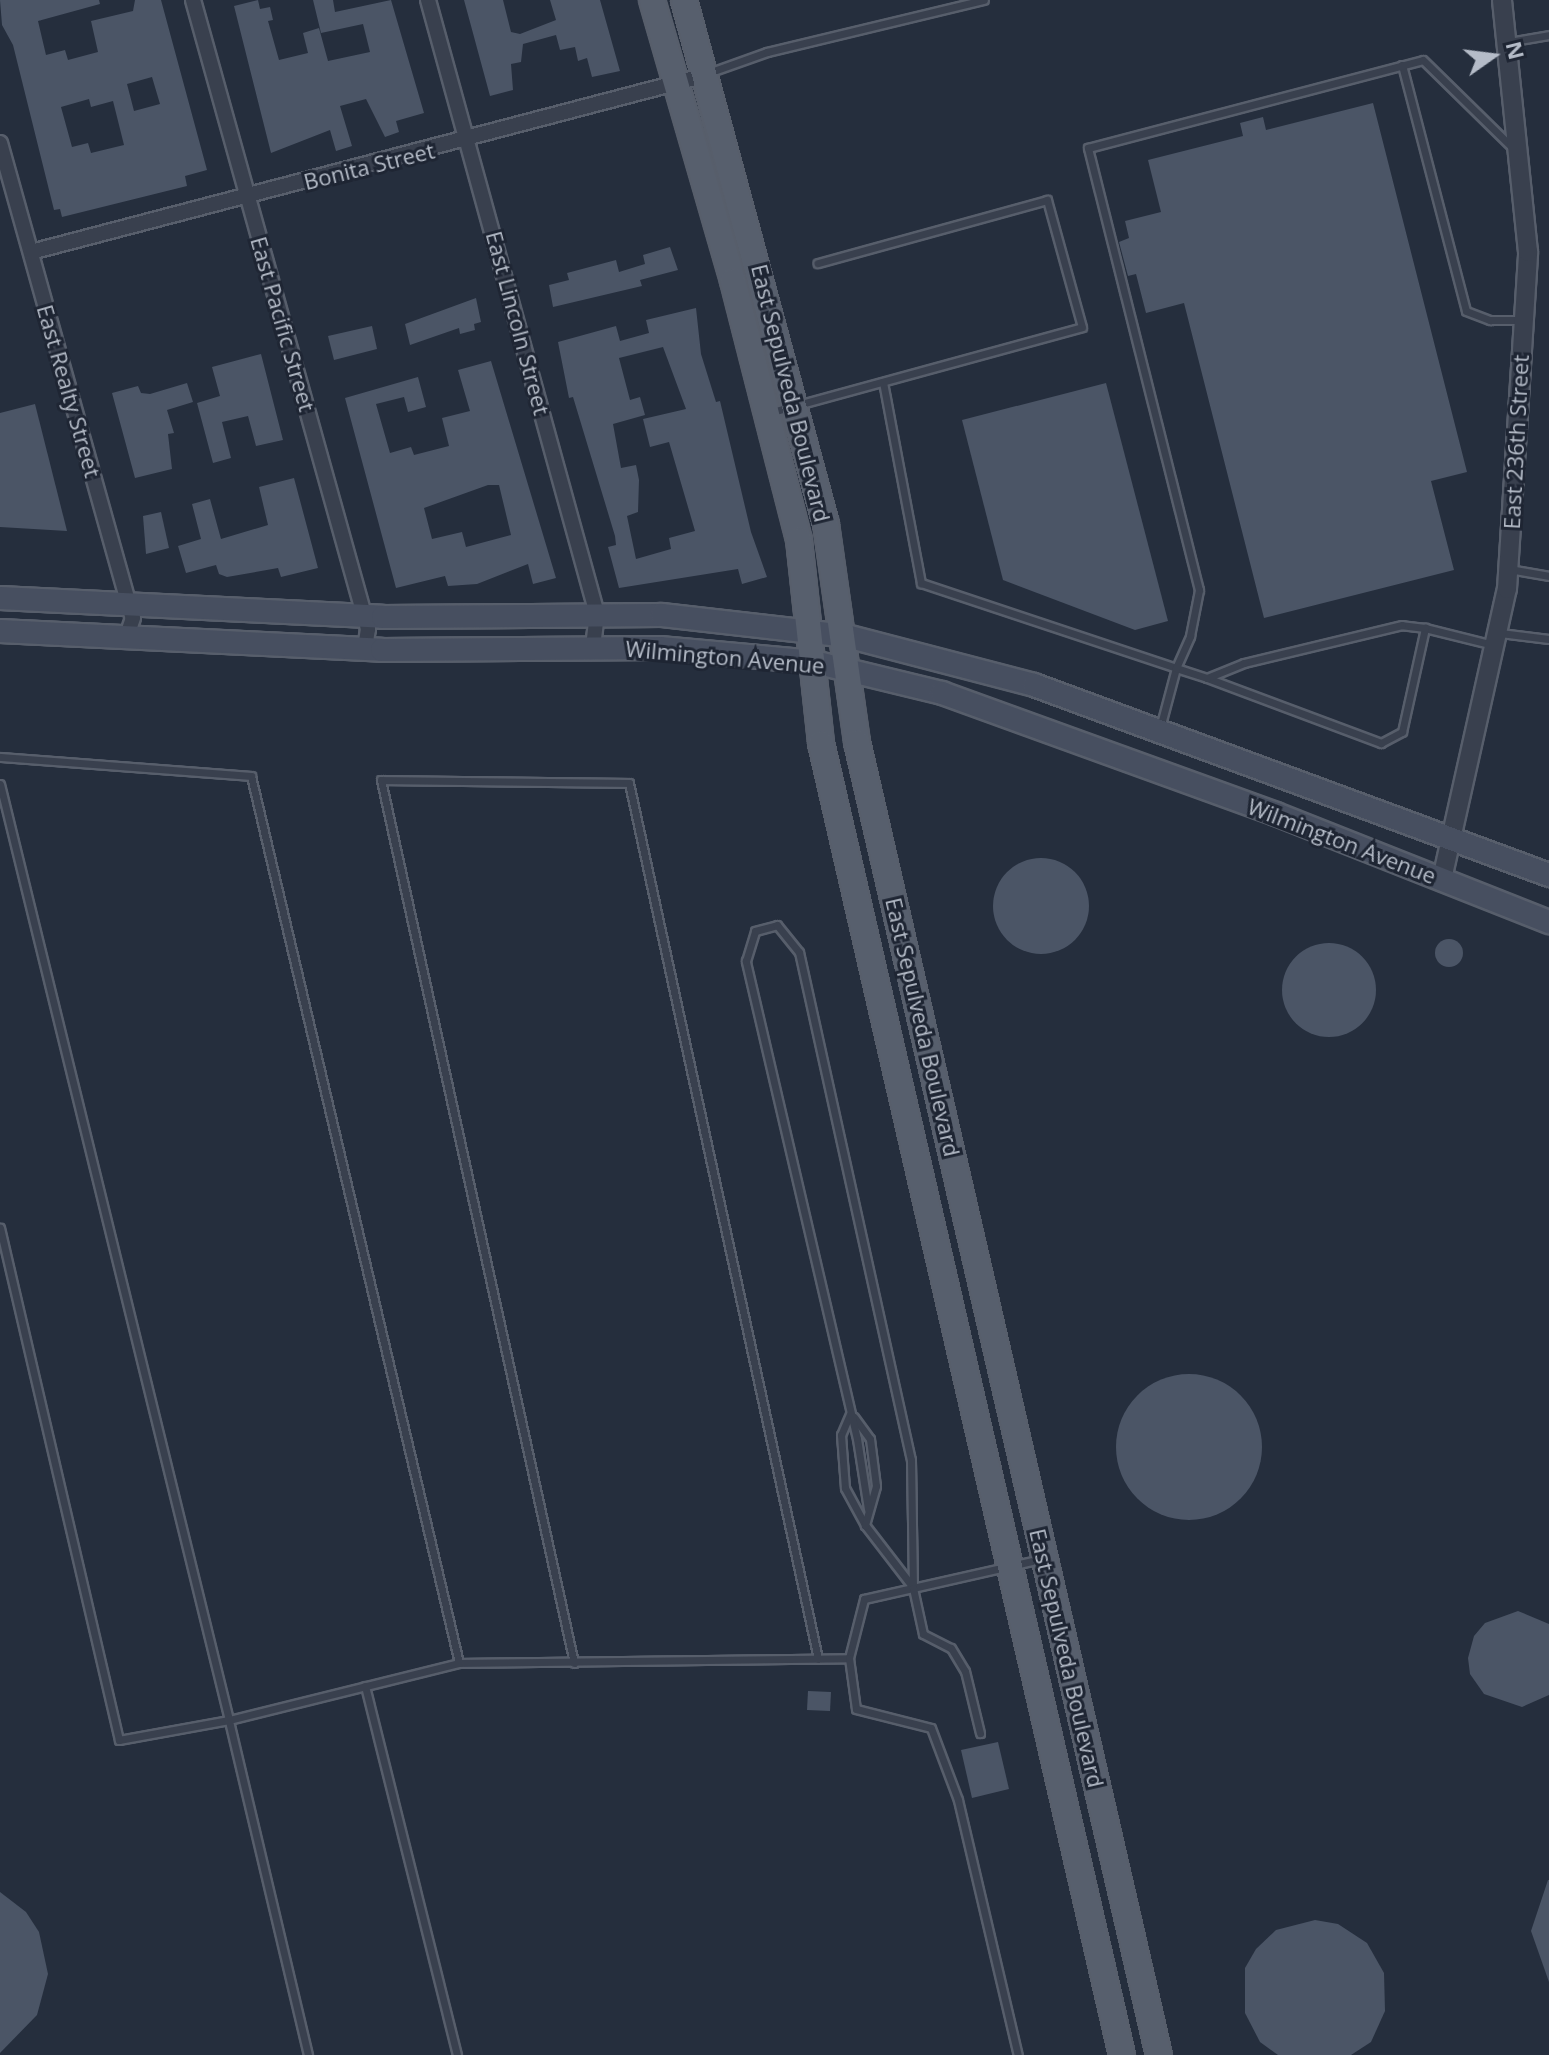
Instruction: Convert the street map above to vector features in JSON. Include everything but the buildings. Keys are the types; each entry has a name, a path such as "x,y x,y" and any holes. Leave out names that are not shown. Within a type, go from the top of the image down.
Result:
{"main road":[{"name":"East Sepulveda Boulevard","path":"652,0 799,540 821,743 1122,2055"},
{"name":"East Sepulveda Boulevard","path":"684,0 797,406 846,636 857,742 1159,2055"},
{"name":"Wilmington Avenue","path":"0,598 365,617 597,614 810,630 846,636 1007,677 1549,875"},
{"name":"Wilmington Avenue","path":"0,631 365,648 660,648 814,662 956,698 1442,879 1549,922"}],"street":[{"name":"East Pacific Street","path":"193,0 365,617 365,648"},
{"name":"East Lincoln Street","path":"428,0 597,614 593,648"},
{"name":"East 236th Street","path":"1442,879 1509,569 1528,252 1502,0"},
{"name":"Bonita Street","path":"31,252 706,75"},
{"name":"East Realty Street","path":"0,143 4,176 31,252 133,618 126,638"}],"lane":[{"path":"706,75 767,52 984,0"},
{"path":"1506,42 1549,35"},
{"path":"1159,730 1176,668 1190,636 1199,590 1145,390 1088,148 1423,60 1517,153"},
{"path":"1402,65 1466,311 1490,320 1524,320"},
{"path":"767,414 1082,327 1047,200 818,263"},
{"path":"883,382 921,583 1207,678 1381,743 1402,732 1425,628"},
{"path":"1509,569 1549,576"},
{"path":"1207,678 1244,663 1402,625 1496,639 1549,639"},
{"path":"0,757 251,776 459,1663"},
{"path":"574,1663 381,780 629,783 818,1659"},
{"path":"0,784 308,2055"},
{"path":"868,1509 851,1412 746,961 755,931 777,925 799,952 911,1460 913,1588 923,1634 951,1648 965,1671 980,1733"},
{"path":"0,1228 119,1740 229,1720 459,1663 849,1658"},
{"path":"851,1412 841,1435 845,1488 865,1525 913,1588"},
{"path":"851,1412 870,1439 876,1486 865,1525"},
{"path":"1018,2055 958,1800 931,1728 856,1709 849,1658 864,1599 1043,1559"},
{"path":"365,1686 457,2055"}]}
